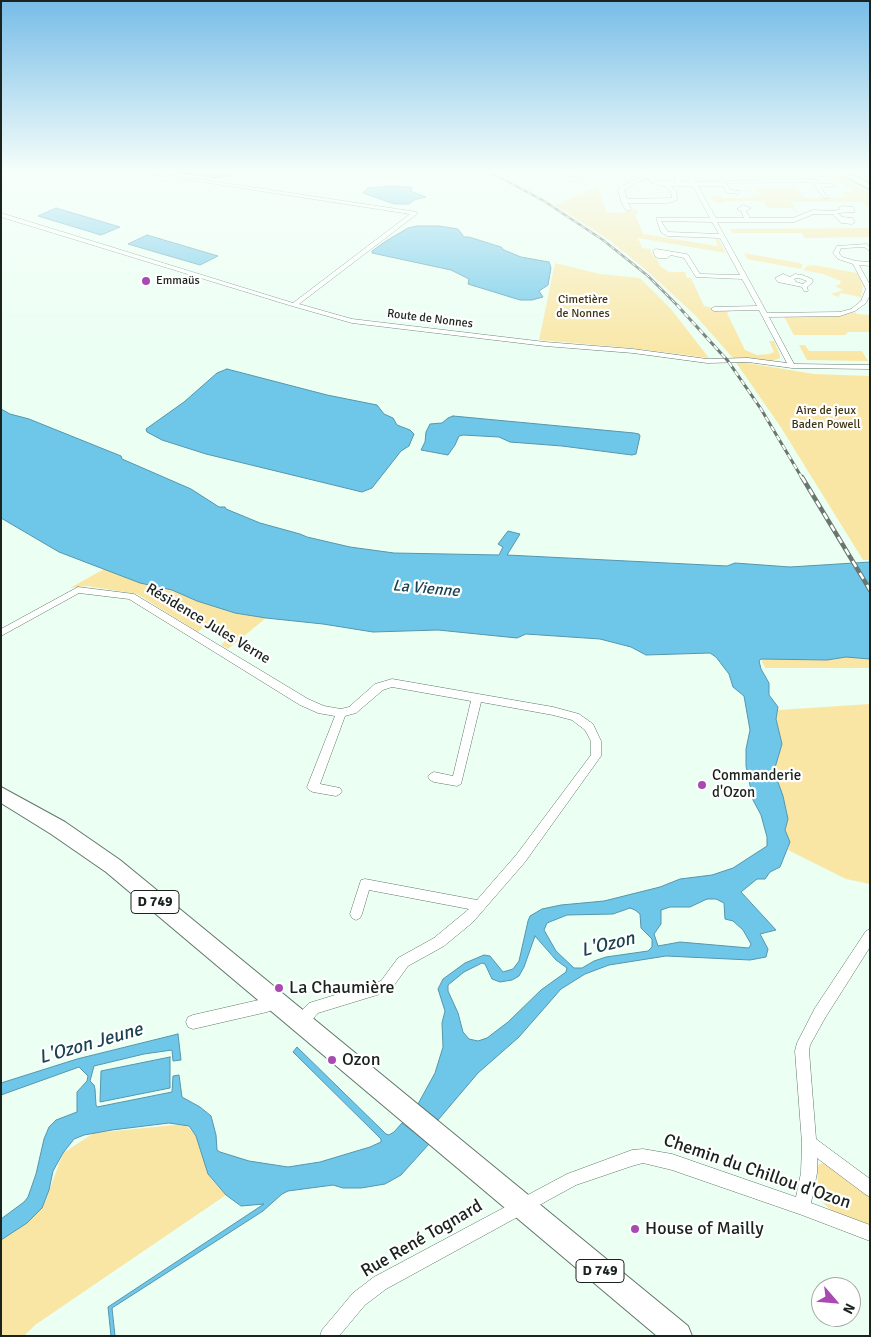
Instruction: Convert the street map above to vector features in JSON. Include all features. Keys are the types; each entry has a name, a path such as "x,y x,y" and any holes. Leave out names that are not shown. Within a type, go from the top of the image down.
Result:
{"main road":[{"name":"D 749","path":"1,794 58,828 113,866 678,1336"}],"street":[{"name":"Route de Nonnes","path":"58,233 342,319 545,344 634,351 707,361 748,360 792,366 870,367"},
{"path":"294,305 388,233"},
{"path":"667,233 722,236 792,366"},
{"path":"860,246 842,246 835,251 840,258 855,264 870,264"},
{"path":"670,253 686,256 698,276 744,277"},
{"path":"714,308 763,312 840,314 854,310 865,301 869,289 855,264"},
{"path":"789,279 810,280 805,288"},
{"name":"Résidence Jules Verne","path":"1,633 78,590 131,596 304,702 322,710 341,713"},
{"path":"300,1023 314,1008 385,986 403,962 439,942 480,906 521,858 561,805 596,756 598,748 589,727 575,717 553,711 392,683 384,684 361,704 352,710 341,713 313,787 336,791"},
{"path":"434,777 457,781 477,698"},
{"path":"356,914 365,884 480,906"},
{"path":"802,1207 809,1173 809,1143 802,1051 804,1043 870,935"},
{"path":"193,1022 267,1005 272,1000"},
{"path":"809,1143 870,1189"},
{"name":"Chemin du Chillou d'Ozon","path":"521,1206 572,1180 632,1158 643,1156 672,1162 802,1207 870,1233"},
{"name":"Rue René Tognard","path":"328,1336 359,1299 380,1283 521,1206"}],"green space":[{"path":"599,233 643,233 718,246 714,236 717,236 726,253 638,238 642,248 650,249 660,266 669,272 685,272 687,278 691,278 704,306 730,311 727,313 745,350 757,355 769,354 774,352 769,341 774,341 780,358 772,361 733,358 694,314 644,268"},
{"path":"802,233 870,233 870,237 805,238"},
{"path":"744,253 803,265 801,269 747,259"},
{"name":"Cimetière de Nonnes","path":"555,263 600,274 640,278 671,309 709,358 631,348 539,340"},
{"path":"814,265 857,273 863,285 861,299 860,297 841,293 838,297 831,294 843,290 835,286 840,284 841,281 823,274 803,270 807,266"},
{"path":"855,312 857,314 870,315 870,332 848,332 845,335 794,335 784,317 838,316"},
{"path":"799,345 805,345 809,351 862,351 868,361 807,360"},
{"name":"Aire de jeux Baden Powell","path":"735,361 814,374 870,376 870,560 863,560 780,426"},
{"path":"104,569 140,583 172,590 197,601 235,613 266,618 228,649 221,645 226,640 204,627 198,632 137,594 87,586 70,588"},
{"path":"843,656 870,657 870,668 765,668 760,657 831,659"},
{"path":"870,704 870,884 846,879 788,850 789,846 785,830 788,819 783,796 774,771 782,744 776,719 778,710"},
{"path":"185,1124 196,1136 211,1179 226,1195 35,1325 24,1336 1,1336 1,1239 45,1202 63,1153 94,1133"},
{"path":"826,1163 870,1195 870,1225 832,1211 821,1201 817,1168 819,1164"}],"water":[{"path":"399,233 461,233 464,237 501,247 521,257 549,262 551,268 548,285 539,291 543,297 532,300 520,300 468,284 469,279 451,270 372,253 372,251"},
{"path":"147,235 218,256 200,265 128,244"},
{"path":"227,369 327,395 377,405 384,414 393,418 397,425 410,430 414,434 409,446 401,451 372,488 362,492 206,454 162,440 147,432 146,429 184,402 217,373"},
{"name":"La Vienne","path":"1,409 121,456 122,459 191,489 219,507 225,507 260,523 350,547 394,553 499,555 503,547 498,544 508,531 520,534 507,555 727,566 735,563 790,567 870,562 870,659 846,657 827,660 761,659 759,661 769,683 769,695 778,707 776,719 782,744 774,771 783,796 788,819 785,830 790,842 780,867 770,872 765,879 757,879 741,892 776,930 760,934 768,949 766,957 750,960 666,956 609,965 585,974 561,989 519,1037 478,1073 438,1120 418,1104 435,1073 443,1047 442,1023 445,1011 438,989 443,979 465,963 484,955 490,956 503,972 513,969 519,961 530,916 542,909 561,905 604,901 660,887 680,879 712,875 733,868 767,846 767,837 761,815 753,800 746,766 746,749 750,730 744,696 733,687 729,674 716,657 710,653 646,655 631,647 600,639 526,634 517,638 438,630 373,632 235,613 197,601 172,590 140,583 59,552 1,518","holes":["707,899 716,899 724,903 725,919 733,921 743,930 751,944 749,948 680,942 658,946 654,934 661,924 661,910 670,907 690,907","630,908 640,914 641,928 652,939 652,947 648,951 606,957 582,968 574,968 556,951 544,930 547,923 567,915 613,914","535,936 556,960 567,968 566,972 541,990 508,1022 487,1038 478,1041 469,1039 463,1032 458,1013 448,991 448,985 464,972 482,963 485,964 492,979 500,982 512,980 519,976"]},
{"path":"453,416 634,433 640,436 636,454 632,455 562,446 510,442 499,437 463,435 459,436 448,455 421,450 430,424 442,423"},
{"path":"178,1034 181,1060 173,1061 172,1050 144,1054 94,1066 90,1081 94,1085 97,1107 172,1092 173,1076 179,1075 182,1097 211,1116 216,1135 217,1150 220,1152 249,1161 288,1167 320,1162 381,1142 381,1139 293,1052 297,1047 386,1134 389,1135 394,1132 402,1123 429,1144 401,1175 385,1184 361,1188 343,1188 333,1185 288,1191 282,1194 263,1211 112,1308 115,1336 111,1336 108,1307 264,1204 241,1206 226,1195 208,1174 196,1136 189,1126 169,1123 112,1130 84,1135 74,1139 63,1153 53,1171 49,1190 42,1208 27,1223 1,1240 1,1219 28,1197 49,1127 56,1120 77,1112 77,1092 87,1081 88,1076 79,1067 1,1095 1,1083 77,1059"},
{"path":"170,1057 170,1088 100,1102 101,1071"}],"railway":[{"path":"593,233 648,276 677,305"},
{"path":"677,305 728,361 761,409 802,478"},
{"path":"802,477 870,590"}],"place":[{"name":"Emmaüs","path":"146,281"},
{"name":"Commanderie d'Ozon","path":"702,785"},
{"name":"La Chaumière","path":"279,988"},
{"name":"Ozon","path":"332,1060"},
{"name":"House of Mailly","path":"635,1229"}],"water label":[{"name":"L'Ozon","path":"608,945"},
{"name":"L'Ozon Jeune","path":"91,1044"}]}
